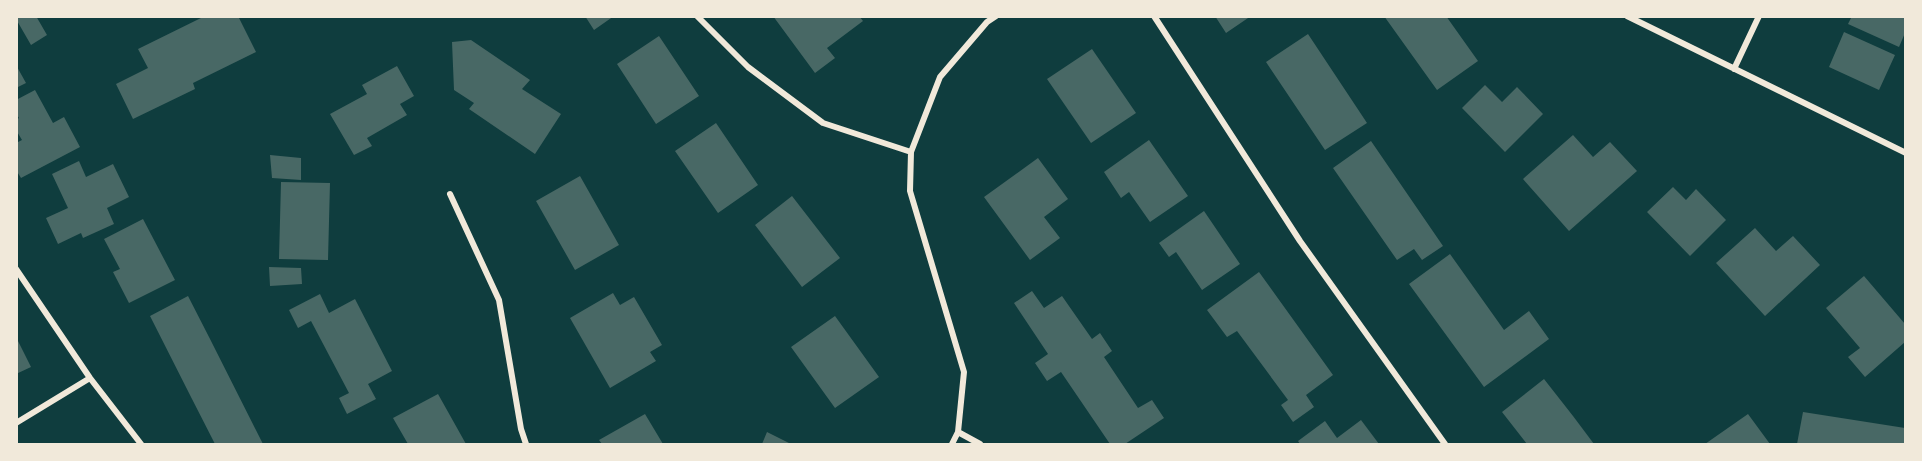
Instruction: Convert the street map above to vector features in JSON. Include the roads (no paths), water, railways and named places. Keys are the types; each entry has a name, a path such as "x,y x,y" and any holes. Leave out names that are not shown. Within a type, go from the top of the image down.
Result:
{"street":[{"path":"697,16 748,67 824,123 911,152"},
{"path":"952,444 958,432 964,372 910,191 911,152 940,77 987,22 996,16"},
{"path":"1154,16 1300,241 1445,444"},
{"path":"1627,16 1905,153"},
{"path":"1734,69 1759,16"},
{"path":"450,194 499,300 521,429 526,444"},
{"path":"16,269 90,378 141,444"},
{"path":"16,423 90,378"},
{"path":"958,432 980,444"}]}
